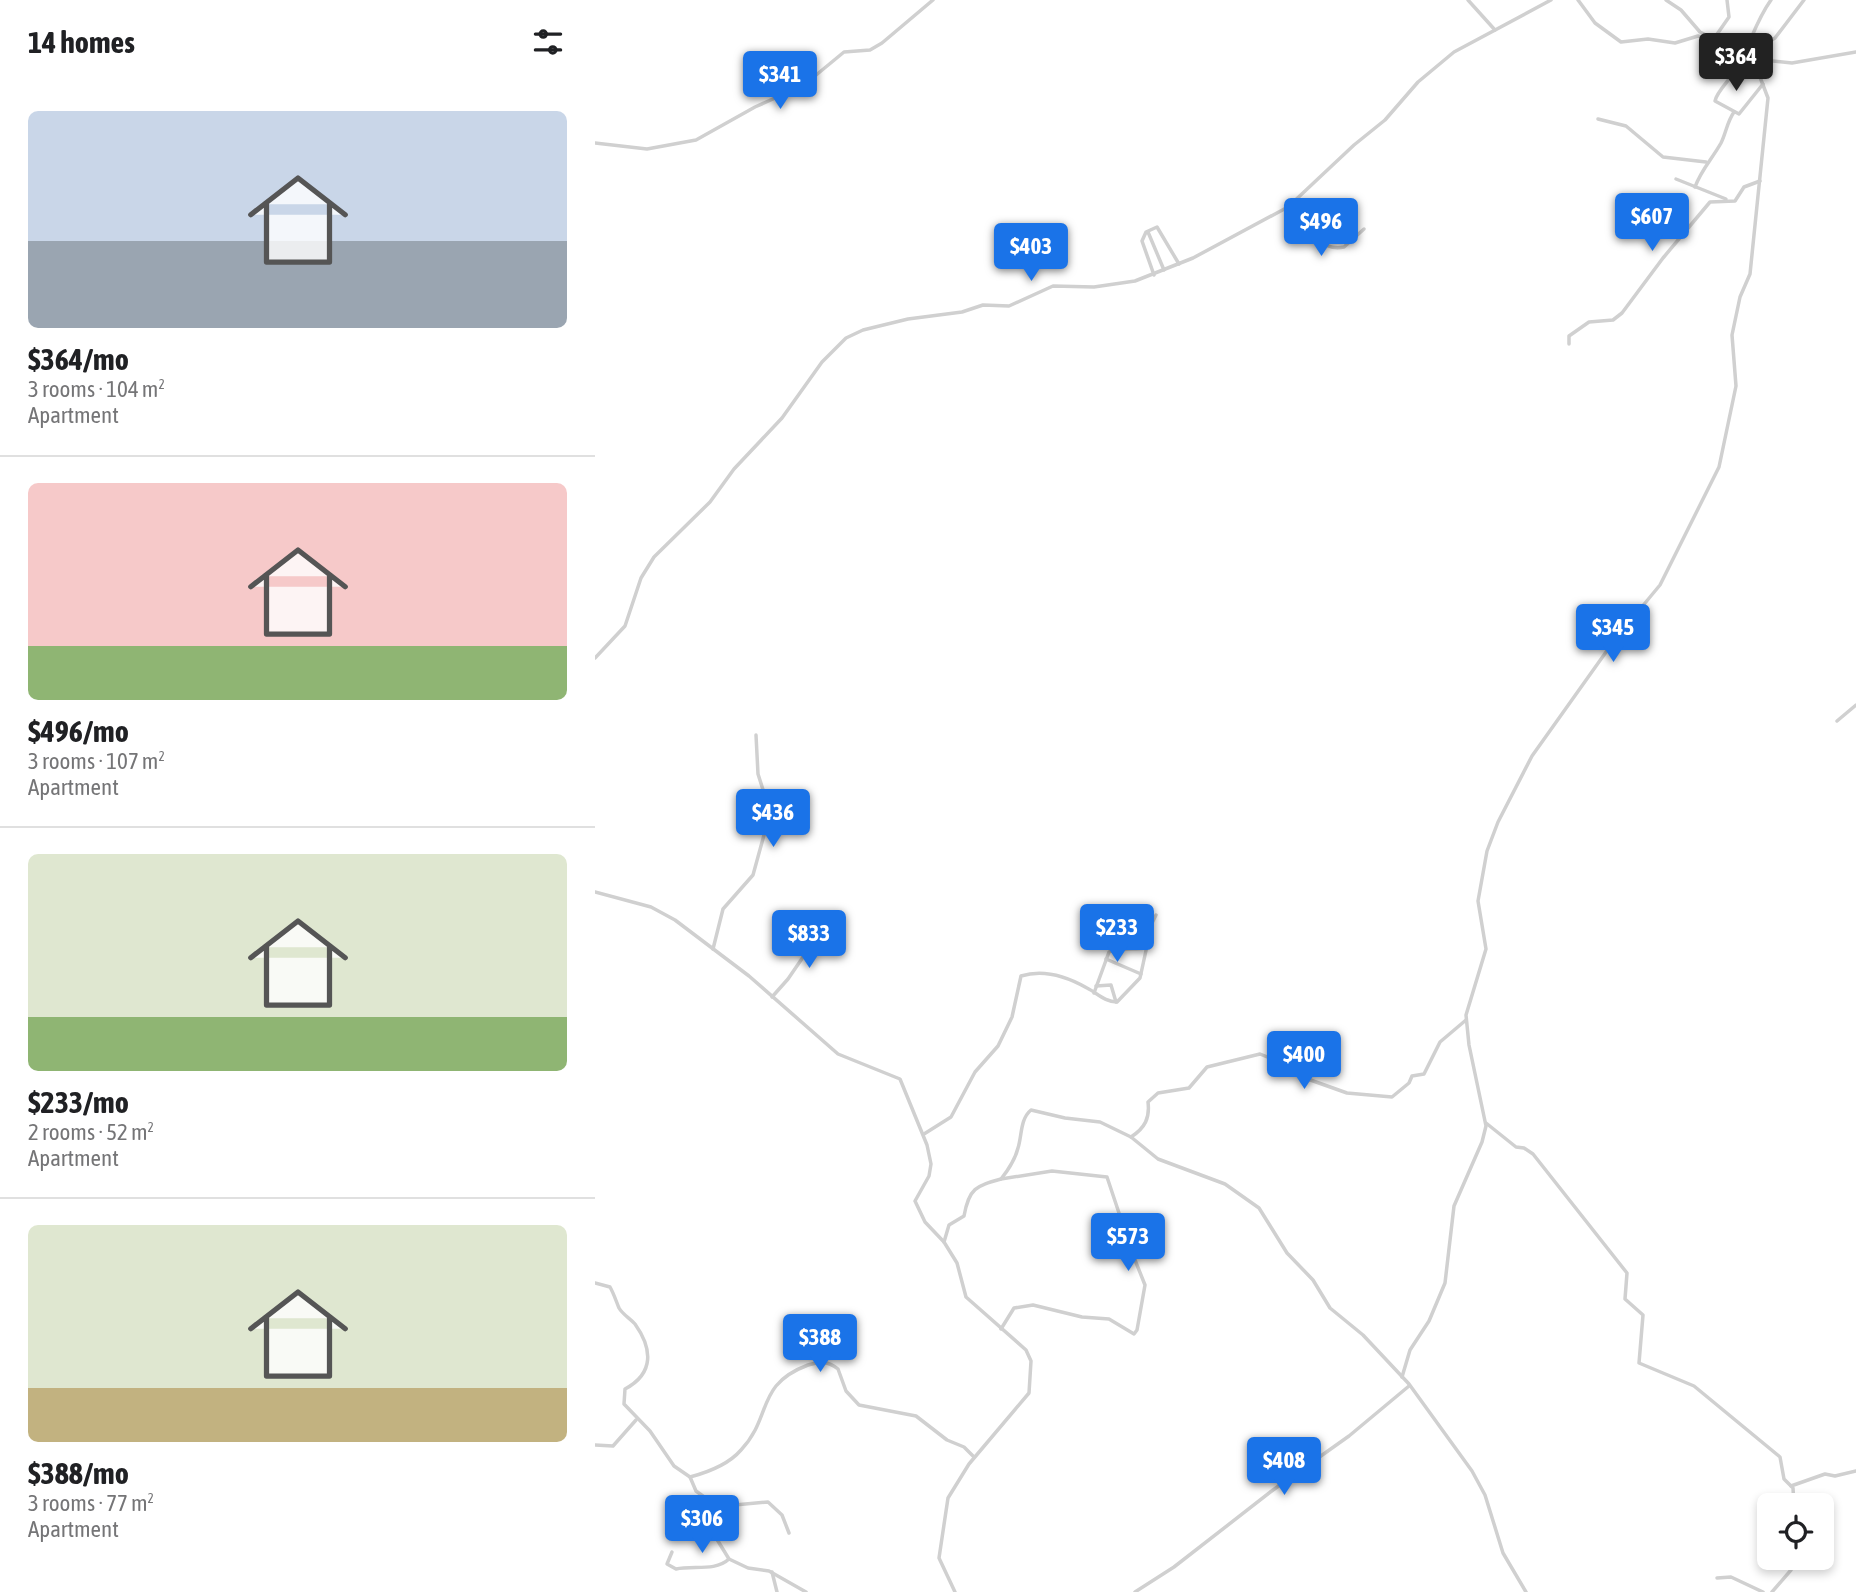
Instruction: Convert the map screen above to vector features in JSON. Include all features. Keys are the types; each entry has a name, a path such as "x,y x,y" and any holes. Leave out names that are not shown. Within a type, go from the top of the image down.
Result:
{"street":[{"path":"595,143 647,149 696,140 750,110 804,85 844,52 870,50 882,43 933,0"},
{"path":"1468,0 1495,30"},
{"path":"595,658 625,626 641,578 655,557 710,502 734,469 782,418 822,362 846,338 863,330 908,319 962,312 985,305 1009,306 1053,286 1109,286 1135,281 1179,264 1288,207 1385,120 1439,64 1461,48 1551,0"},
{"path":"1578,0 1595,23 1621,41 1648,39 1675,43 1698,36 1704,40 1712,39 1729,17 1727,0"},
{"path":"1666,0 1681,10 1700,32 1753,59 1792,62 1856,52"},
{"path":"1764,82 1739,114 1720,105 1715,99 1745,54 1753,29 1771,0"},
{"path":"1752,39 1757,37 1770,41 1775,38 1804,0"},
{"path":"1402,1377 1410,1350 1429,1321 1445,1283 1454,1206 1481,1145 1486,1123 1469,1045 1467,1010 1474,997 1486,950 1478,901 1486,851 1523,772 1558,717 1660,584 1720,464 1737,379 1731,340 1740,297 1750,277 1768,115 1764,82 1753,59"},
{"path":"1695,187 1706,163 1722,141 1726,124 1734,112"},
{"path":"1598,119 1626,125 1663,157 1706,163"},
{"path":"1676,179 1731,201"},
{"path":"1569,344 1569,337 1576,330 1589,323 1613,320 1622,313 1708,204 1713,200 1731,201 1738,198 1744,187 1761,181"},
{"path":"1288,207 1312,235 1327,247 1344,247 1364,229"},
{"path":"1154,275 1143,247 1143,238 1158,227 1179,264"},
{"path":"1148,232 1164,270"},
{"path":"1837,721 1856,705"},
{"path":"713,949 723,909 753,875 764,835 765,796 758,774 756,735"},
{"path":"595,892 655,909 675,920 749,976 838,1054 899,1078 929,1152 930,1171 915,1201 925,1222 944,1242 960,1270 967,1297 1030,1356 1030,1391 974,1458 950,1493 940,1544 941,1563 955,1592"},
{"path":"1116,1002 1131,989 1141,974 1156,915"},
{"path":"772,997 814,941 843,945"},
{"path":"1094,993 1109,952 1116,949 1132,951 1147,948"},
{"path":"1106,959 1141,974"},
{"path":"923,1135 949,1119 973,1075 998,1046 1012,1017 1021,976 1048,972 1116,1002"},
{"path":"1096,986 1111,985 1116,1002"},
{"path":"1131,1137 1147,1121 1150,1112 1148,1102 1155,1094 1183,1091 1192,1086 1207,1067 1256,1055 1266,1055 1298,1075 1347,1093 1392,1097 1409,1083 1412,1076 1424,1074 1440,1043 1467,1020"},
{"path":"1001,1179 1013,1164 1019,1146 1019,1135 1029,1111 1065,1118 1096,1120 1131,1137 1159,1159 1225,1184 1259,1208 1287,1253 1313,1280 1330,1308 1363,1335 1409,1384 1479,1482 1503,1553 1527,1592"},
{"path":"1486,1123 1516,1147 1524,1148 1533,1154 1627,1273 1625,1299 1643,1315 1639,1363 1694,1386 1780,1457 1783,1478 1791,1486 1792,1493"},
{"path":"944,1242 949,1226 964,1216 972,1192 983,1183 1052,1171 1107,1177 1120,1216 1130,1231 1131,1249 1145,1287 1137,1330 1134,1334 1111,1320 1082,1317 1031,1305 1014,1308 1001,1329"},
{"path":"595,1283 610,1287 619,1309 631,1319 647,1340 647,1367 644,1374 623,1394 624,1404 650,1431 677,1470 690,1477 696,1491 711,1502 713,1507 710,1528 729,1559 748,1568 772,1572 806,1592"},
{"path":"690,1477 720,1467 741,1451 775,1387 789,1372 820,1362 838,1369 846,1391 859,1405 916,1416 947,1440 964,1447 974,1458"},
{"path":"1135,1592 1174,1567 1273,1490 1349,1436 1407,1390 1409,1384"},
{"path":"595,1445 605,1448 613,1446 637,1419"},
{"path":"1791,1486 1825,1474 1835,1476 1856,1471"},
{"path":"713,1507 768,1502 782,1515 789,1533"},
{"path":"672,1552 667,1564 673,1568 719,1566 729,1559"},
{"path":"1772,1592 1791,1570"},
{"path":"772,1572 777,1592"},
{"path":"1717,1578 1731,1577 1763,1592"}]}
